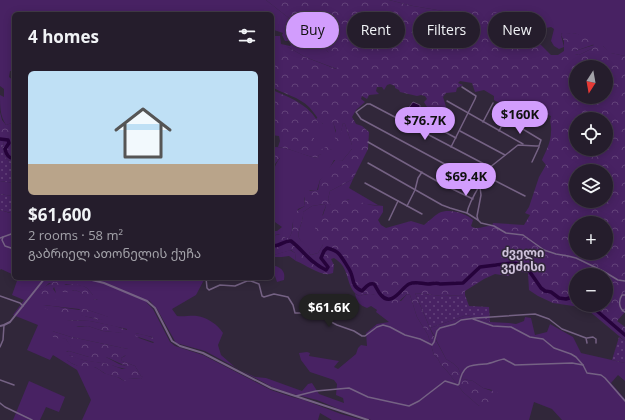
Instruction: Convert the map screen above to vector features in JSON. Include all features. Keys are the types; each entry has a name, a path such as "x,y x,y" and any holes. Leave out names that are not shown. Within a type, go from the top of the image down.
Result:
{"street":[{"path":"452,147 476,96 462,87"},
{"path":"447,101 523,144 539,146"},
{"path":"483,122 493,103"},
{"path":"480,185 361,119 356,112 367,104 370,104 485,164 489,168"},
{"path":"499,131 509,111"},
{"path":"419,118 456,138"},
{"path":"506,119 541,140 532,162"},
{"path":"460,130 505,155"},
{"path":"368,142 473,199"},
{"path":"467,213 484,175 489,168 518,145 523,144"},
{"path":"368,163 450,208 467,213 481,223 494,226 506,233 523,235 544,250 576,258 618,280 625,282"},
{"path":"407,206 415,190 418,178 422,172"},
{"path":"484,175 525,196"},
{"path":"365,183 422,214"},
{"path":"478,220 481,195 480,185"},
{"path":"389,220 398,201"},
{"path":"12,234 1,237 4,246 12,248"},
{"path":"0,326 10,322 42,280"},
{"path":"92,280 104,283 147,301 155,308 168,336 176,344 203,353 271,388 368,420"},
{"path":"206,280 207,288 209,290 220,286 231,287 247,281 256,282 259,284 262,296 264,297 274,294 288,297 293,305 295,314 320,316 362,336 368,335 377,327 386,326 432,345 437,331 440,328 455,324 461,320 535,314 549,319 562,330 586,338 593,337 596,339 596,343"},
{"path":"625,295 622,295 619,302 621,309 625,312"},
{"path":"0,296 20,303 23,306"},
{"path":"473,319 494,326 511,327 530,337 543,339 554,348 571,354 584,365 587,373 596,374 605,378 625,401"},
{"path":"0,348 3,340 4,325"},
{"path":"586,338 587,343"},
{"path":"296,396 316,391 349,388 368,396 408,406 419,401 445,381 458,385 463,371 469,366 477,364 487,364 504,359 515,365 572,363 584,365"},
{"path":"0,380 14,385"},
{"path":"0,403 32,420"}],"green space":[{"path":"0,0 266,0 286,16 285,41 282,35 283,33 274,30 274,12 12,12 12,71 10,71 9,77 12,79 12,123 6,125 1,114 0,103 0,95 4,97 4,89 0,86"},
{"path":"266,0 389,0 443,11 413,12 413,48 480,48 480,12 471,12 471,10 484,10 488,13 488,48 544,48 551,55 558,55 564,51 564,41 561,35 563,32 585,35 598,43 575,51 575,54 579,55 599,45 603,46 611,53 625,56 625,312 617,321 625,327 625,341 590,312 613,312 613,268 569,268 569,305 553,303 538,296 529,290 528,273 517,271 508,276 495,274 484,279 465,291 465,295 442,296 415,293 432,333 446,359 458,368 463,379 473,381 483,388 498,393 493,401 479,406 463,392 434,355 428,335 417,317 410,295 407,294 395,305 381,301 374,294 360,296 353,291 344,269 334,258 331,259 334,265 333,273 324,274 296,261 295,253 291,250 274,255 274,236 281,234 286,238 289,238 293,223 293,213 305,206 304,191 318,190 320,180 336,159 342,161 352,149 345,124 343,123 337,149 331,157 327,159 323,154 319,155 317,158 278,147 280,141 279,136 274,135 274,91 296,101 310,111 319,125 321,134 318,136 314,134 314,145 319,143 323,150 325,147 330,145 330,150 333,149 334,145 338,144 334,136 336,131 333,122 326,126 305,104 274,88 274,60 278,60 279,58 277,52 290,48 305,57 336,69 343,62 332,56 325,48 339,48 339,12 286,12 286,16","holes":["460,81 472,83 475,92 484,90 494,96 494,100 503,105 509,103 514,107 514,111 521,116 528,117 529,122 535,122 548,115 551,116 550,139 542,160 546,165 539,177 529,207 525,213 530,215 524,225 493,223 492,226 476,228 471,226 473,220 470,217 462,213 448,211 439,213 424,225 411,221 386,228 381,225 378,220 383,212 383,206 371,205 348,199 339,200 331,205 328,199 330,191 353,179 368,149 369,132 362,126 356,124 352,117 356,110 365,102 361,99 362,96 367,99 369,95 379,94 376,91 377,87 382,87 384,90 387,85 390,84 395,86 395,88 400,92 417,96 425,96 427,99 424,102 427,107 451,123 443,97 446,93 456,92 457,88 463,85 458,83","324,204 326,206 323,215 316,220 315,230 320,237 318,241 323,245 318,253 311,255 309,248 299,238 303,212 312,206"]},
{"path":"389,0 625,0 625,56 610,53 603,46 593,48 579,55 575,54 575,51 594,45 582,36 573,33 562,33 561,35 564,47 559,49 554,46 551,41 554,29 551,27 546,28 546,12 488,12 488,17 480,19 480,12 443,12"},
{"path":"274,35 280,36 281,44 286,45 287,48 278,61 274,60"},
{"path":"290,48 326,48 327,51 344,62 337,69 305,57"},
{"path":"0,112 2,120 6,125 12,123 12,162 6,159 2,147 4,144 3,142 0,142"},
{"path":"318,117 323,124 333,121 338,143 343,123 345,124 352,149 342,161 334,160 327,173 320,180 317,190 310,190 304,198 305,206 298,209 293,220 292,232 289,238 279,234 274,235 274,231 277,231 282,227 274,221 274,169 280,158 274,155 274,147 289,149 317,158 319,155 333,149 330,150 330,146 323,150 314,146 314,133 320,130 316,119"},
{"path":"0,142 3,142 4,144 2,147 6,159 12,162 12,183 0,181"},
{"path":"281,152 282,155 274,167 274,154"},
{"path":"353,179 349,188 378,205 358,203 348,199 331,206 328,199 330,191"},
{"path":"0,181 12,183 12,197 0,194"},
{"path":"0,194 11,196 12,212 0,210"},
{"path":"324,204 326,206 321,220 323,245 318,253 311,255 299,238 303,212 312,206"},
{"path":"0,210 10,213 12,212 12,274 1,269 0,270"},
{"path":"290,250 295,253 296,261 289,256 274,257 274,255"},
{"path":"274,266 283,271 284,280 277,282"},
{"path":"17,280 204,280 196,295 172,309 177,316 201,317 212,322 218,327 223,333 218,345 221,355 235,367 205,351 176,343 157,309 149,300 147,303 153,309 170,342 175,346 203,355 271,390 363,420 332,420 320,413 318,420 82,420 91,400 77,370 53,355 50,360 27,350 38,325 13,315 24,300 12,295","holes":["49,283 70,284 85,287 98,300 88,298 75,290 72,291 54,287 56,293 39,290","43,305 88,310 108,317 100,320","66,320 90,321 127,329 126,333 103,331 88,326 78,327","52,331 71,337 128,349 125,356 121,358 122,361 135,366 143,377 141,379 129,378 124,381 96,368 71,363 67,360 69,355 84,360 126,368 126,366 106,357 89,357 69,351 66,352 72,348 66,339","135,333 152,337 156,340 153,343 139,338"]},
{"path":"53,282 61,282 66,285 74,284 83,286 93,295 97,294 101,296 102,300 88,299 80,292 75,290 65,293 54,287 53,289 56,293 64,296 65,299 62,301 46,297 39,293 39,290"},
{"path":"415,293 442,296 465,295 469,306 489,307 490,322 467,315 430,328"},
{"path":"355,294 360,296 375,294 401,301 407,294 410,295 417,317 428,335 434,355 463,392 479,406 492,390 483,388 473,381 463,379 458,368 446,359 430,328 467,315 490,322 516,324 524,321 525,317 531,318 535,335 547,332 550,324 573,337 581,353 625,363 625,381 618,375 611,383 625,399 625,420 562,420 552,409 534,402 529,420 371,420 317,400 272,387 241,371 255,377 266,378 302,391 308,384 312,383 319,394 344,403 343,398 336,395 337,384 334,380 310,372 301,360 299,353 307,352 310,353 309,356 339,361 334,367 338,369 356,354 361,345 367,346 366,333 377,324 389,322 371,306 367,308 360,304"},
{"path":"40,305 79,310 82,308 109,317 99,320 91,317 57,313 45,309"},
{"path":"66,320 90,321 115,326 133,332 132,334 103,331 88,326 69,327 65,322"},
{"path":"52,331 71,337 128,349 129,353 121,358 122,361 135,366 141,376 144,377 141,379 129,378 128,381 124,381 120,378 106,374 95,367 80,367 71,363 63,357 63,354 83,360 109,364 122,369 126,368 126,366 106,357 89,357 64,350 71,348 66,339 53,337 50,333"},
{"path":"135,333 154,338 163,344 135,336"},
{"path":"619,337 625,341 625,363 612,360"},
{"path":"29,381 65,397 59,412 46,407 40,420 13,420"}],"shaded area":[{"path":"413,102 420,105 416,117 407,119 399,117 404,114"}],"waterway":[{"path":"0,139 8,140 9,143 5,151 9,157 12,158"},
{"path":"274,246 291,241 311,260 326,270 328,267 321,258 327,248 333,250 339,254 347,266 356,288 362,291 369,285 374,284 379,293 385,298 389,299 396,296 406,286 412,283 463,283 480,267 512,263 525,265 541,288 545,291 551,292 559,298 569,298"},
{"path":"598,312 625,335"}],"district":[{"name":"ძველი ვეძისი","path":"523,259"}]}
